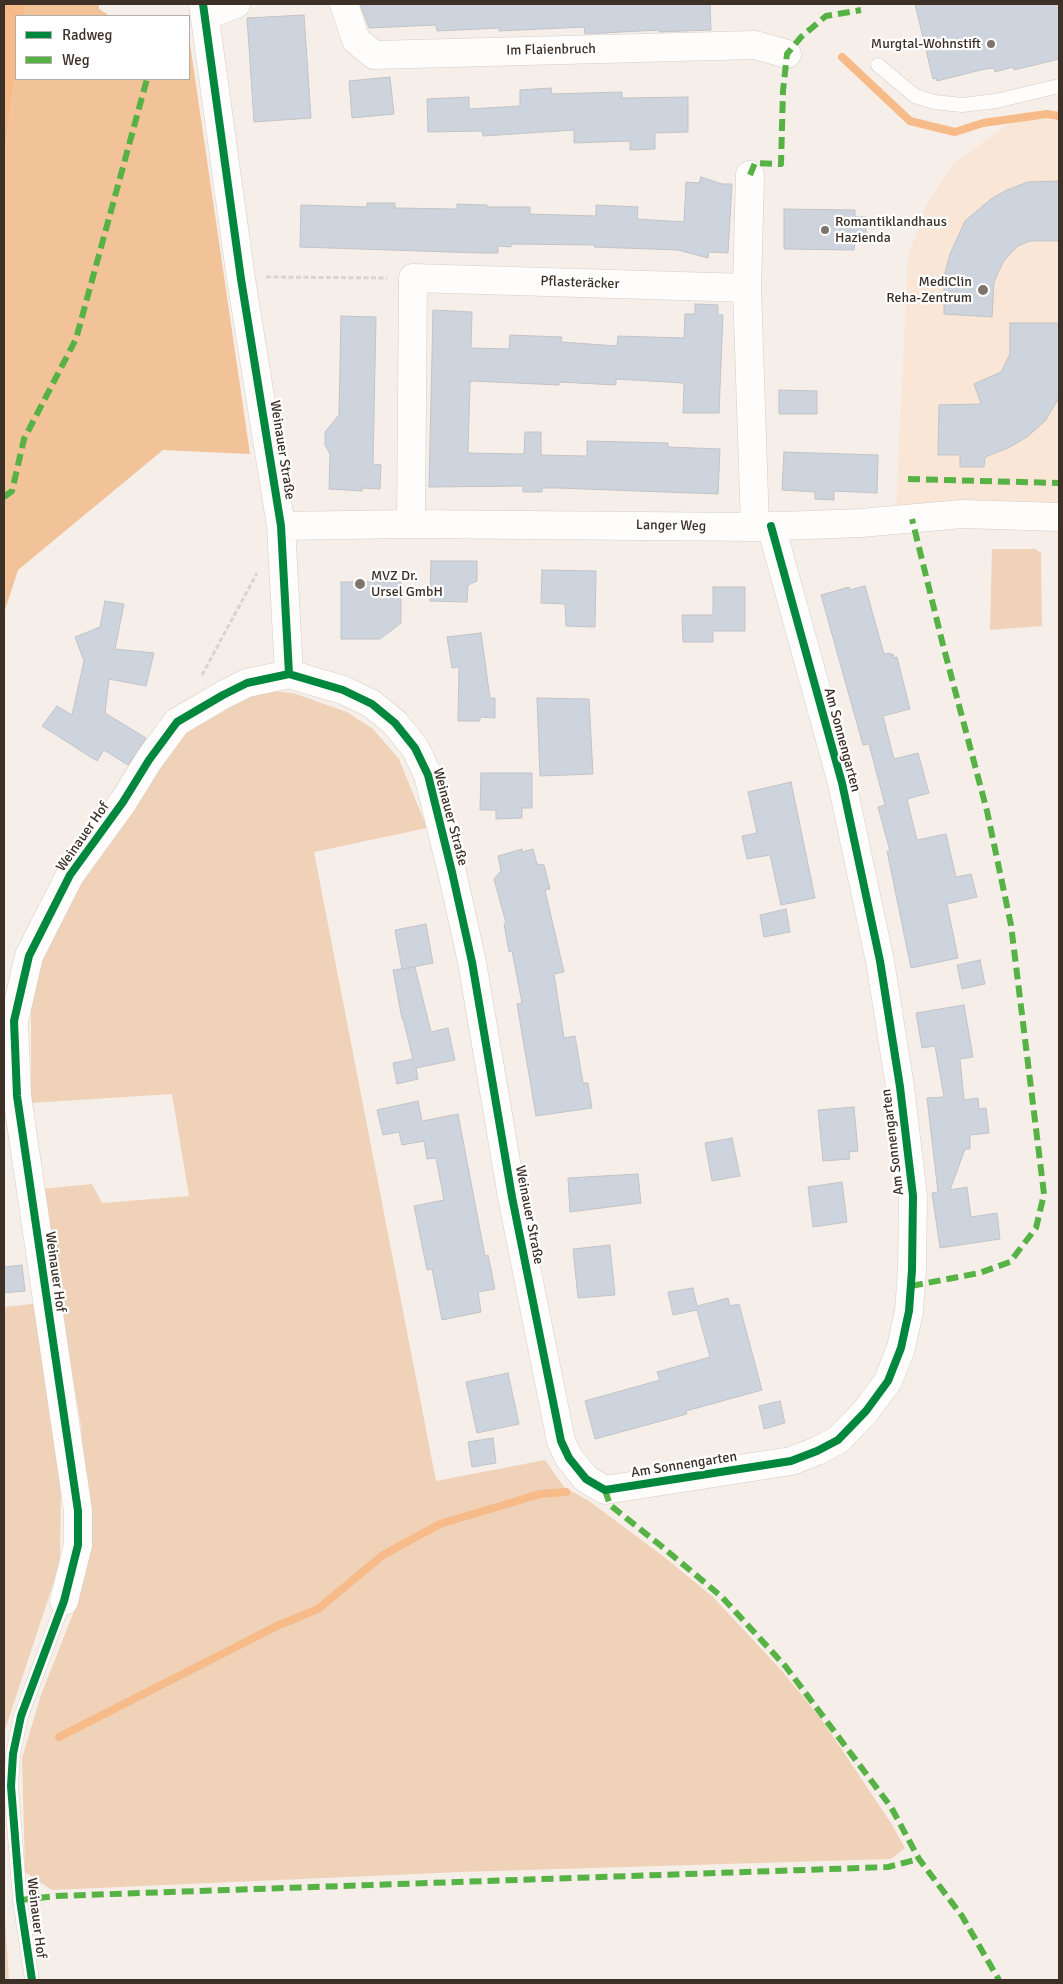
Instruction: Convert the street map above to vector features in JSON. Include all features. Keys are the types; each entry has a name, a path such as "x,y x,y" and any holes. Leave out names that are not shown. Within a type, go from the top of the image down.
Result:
{"street":[{"path":"199,13 236,4"},
{"name":"Im Flaienbruch","path":"344,4 356,40 374,55 755,45 787,54"},
{"name":"Weinauer Straße","path":"199,13 281,526 289,674 343,690 372,704 395,723 415,748 428,775 472,962 512,1197 561,1441"},
{"path":"750,175 747,288 763,527"},
{"path":"411,524 413,278"},
{"name":"Pflasteräcker","path":"413,278 747,288"},
{"name":"Langer Weg","path":"281,526 411,524 763,527 861,523 962,514 1059,517"},
{"name":"Am Sonnengarten","path":"561,1441 569,1458 586,1479 605,1490 791,1461 838,1440 866,1411 888,1381 901,1348 909,1311 913,1196 900,1087 880,961 842,783 763,527"},
{"name":"Weinauer Hof","path":"64,1601 78,1545 78,1511 17,1096 14,1021 29,956 70,874 123,802 149,760 177,722 247,683 289,674"}],"lane":[{"path":"878,66 915,96 934,102 962,104 996,101 1059,86"},
{"name":"Weinauer Hof","path":"32,1980 20,1900 11,1786 13,1754 21,1716 64,1601"}],"path":[{"path":"241,279 266,277 413,278"},
{"path":"200,680 259,568"}],"shaded area":[{"path":"4,4 26,4 24,15 15,15 15,78 4,157"},
{"path":"26,4 99,4 99,9 108,15 24,15"},
{"path":"190,44 250,454 163,450 18,570 4,613 4,157 15,78 15,80 190,80"},
{"name":"MediClin Reha-Zentrum","path":"1059,119 1059,511 896,512 908,257 926,205 954,163 1013,121"},
{"path":"992,549 1035,549 1041,553 1042,626 990,630"},
{"path":"260,690 293,693 347,712 373,729 399,759 427,828 314,852 436,1481 545,1460 564,1487 589,1501 663,1556 713,1597 783,1672 822,1720 891,1823 905,1848 891,1859 461,1872 52,1890 25,1872 22,1758 41,1695 80,1596 90,1546 81,1426 41,1189 92,1184 102,1203 189,1196 172,1094 31,1103 31,1005 44,948 89,862 176,737"},
{"path":"41,1303 61,1485 60,1563 4,1733 4,1307"},
{"path":"4,1903 9,1980 4,1980"}],"building":[{"path":"360,4 710,4 711,30 659,32 659,30 585,34 584,27 499,31 499,28 437,31 436,25 369,28"},
{"name":"Murgtal-Wohnstift","path":"915,4 1059,4 1059,59 1014,70 1013,67 995,72 994,68 985,69 937,81 936,78 933,79"},
{"path":"304,15 311,118 254,122 247,18"},
{"path":"390,77 394,114 352,118 349,81"},
{"path":"551,88 552,94 622,92 622,98 688,97 688,132 655,133 655,149 630,150 630,141 574,143 574,130 483,136 482,131 428,132 427,99 469,97 469,109 520,106 520,90"},
{"path":"701,177 722,184 732,184 728,253 709,252 708,258 678,250 594,247 595,245 511,244 511,247 498,246 498,253 300,247 301,205 367,207 367,203 395,203 395,208 457,209 457,204 487,205 487,207 530,207 530,214 596,216 596,205 638,207 637,219 684,222 686,182 699,183"},
{"path":"1059,181 1059,241 1030,241 1018,246 1010,254 1003,262 994,282 992,317 944,314 944,277 950,254 965,221 991,199 1007,190 1028,182"},
{"name":"Romantiklandhaus Hazienda","path":"784,209 855,210 855,217 866,217 866,242 855,242 854,250 784,249"},
{"path":"695,304 718,305 718,315 723,315 719,413 683,413 683,383 616,379 616,385 559,382 559,385 472,381 470,383 468,453 524,454 525,432 541,432 541,455 587,456 587,441 668,443 668,447 720,449 718,494 558,488 542,488 542,492 523,492 523,486 429,487 433,310 472,312 471,348 509,349 510,335 562,337 561,342 617,346 618,336 684,338 685,314 695,314"},
{"path":"341,316 376,317 373,464 381,465 380,489 362,488 362,491 329,489 330,454 325,445 325,432 339,415"},
{"path":"1010,323 1059,323 1059,398 1045,421 1027,437 1008,448 985,457 984,467 960,467 960,455 938,455 939,405 981,404 974,384 1001,372 1010,354"},
{"path":"779,390 817,391 817,414 779,414"},
{"path":"784,452 878,455 877,493 834,491 834,500 815,499 815,492 782,490"},
{"path":"431,561 477,561 477,581 468,585 467,602 430,601"},
{"path":"542,570 596,571 595,627 566,626 565,604 541,603"},
{"path":"341,582 401,582 401,623 380,639 341,639"},
{"path":"865,586 884,654 890,653 891,655 893,654 894,658 897,657 910,709 883,716 894,759 918,753 929,793 907,799 917,840 946,834 956,877 971,874 977,897 947,904 958,958 911,968 887,851 890,851 878,807 885,805 869,744 863,745 821,595 849,587 850,590"},
{"path":"713,587 745,587 745,631 713,631 713,642 683,642 682,615 713,615"},
{"path":"105,601 124,604 115,649 154,653 146,686 109,679 105,713 146,738 128,765 104,750 97,761 42,726 57,706 72,715 84,661 75,637 100,627"},
{"path":"481,633 490,698 495,698 495,718 480,717 480,721 458,721 459,667 452,668 447,637"},
{"path":"537,698 589,699 593,774 540,776"},
{"path":"481,773 532,773 532,808 522,808 522,818 496,819 496,810 480,810"},
{"path":"791,782 815,898 781,905 770,855 747,859 742,836 757,833 748,792"},
{"path":"522,849 522,852 533,849 537,864 544,865 550,889 545,890 564,972 554,974 564,1038 575,1036 583,1083 588,1083 592,1108 536,1116 517,1004 522,1003 512,951 509,952 504,924 506,923 494,879 501,871 498,856"},
{"path":"786,909 790,932 764,937 760,915"},
{"path":"426,924 433,963 402,969 395,930"},
{"path":"980,960 985,984 962,989 957,965"},
{"path":"415,967 431,1032 448,1028 455,1060 416,1068 418,1079 397,1084 393,1063 413,1059 402,1019 393,970"},
{"path":"964,1005 973,1057 960,1059 964,1100 978,1098 979,1109 986,1108 989,1133 970,1135 970,1149 965,1149 950,1190 967,1187 971,1217 997,1213 1000,1239 940,1248 932,1193 938,1192 927,1098 944,1097 935,1046 922,1048 916,1013"},
{"path":"418,1101 422,1121 458,1114 485,1256 488,1255 495,1289 478,1292 481,1312 442,1320 432,1269 427,1270 414,1206 444,1200 436,1158 427,1159 424,1141 402,1145 399,1132 383,1135 377,1110"},
{"path":"854,1107 858,1151 849,1152 850,1159 823,1161 818,1110"},
{"path":"732,1138 740,1176 712,1181 705,1143"},
{"path":"638,1174 641,1203 570,1212 568,1178"},
{"path":"842,1182 847,1222 813,1227 808,1187"},
{"path":"610,1245 615,1295 578,1298 573,1249"},
{"path":"22,1265 25,1291 4,1293 4,1267"},
{"path":"693,1288 697,1306 728,1298 730,1306 739,1304 762,1390 686,1411 687,1414 595,1439 585,1401 660,1380 657,1372 710,1357 697,1310 673,1315 668,1292"},
{"path":"508,1373 519,1424 477,1433 466,1382"},
{"path":"780,1401 785,1423 764,1429 759,1406"},
{"path":"493,1438 496,1463 472,1467 468,1442"}],"waterway":[{"path":"842,57 910,121 955,132 983,123 1047,114 1059,116"},
{"path":"59,1737 277,1626 318,1609 383,1555 440,1524 540,1494 566,1492"}],"marked path":[{"path":"750,175 755,163 781,164 783,91 787,54 801,37 826,16 861,10"},
{"path":"4,497 12,491 24,439 76,339 147,80"},
{"path":"908,479 1059,483"},
{"path":"911,1286 979,1273 1010,1262 1036,1228 1044,1194 1011,925 987,811 912,519"},
{"path":"605,1490 610,1505 722,1597 786,1667 891,1807 919,1859 962,1916 999,1980"},
{"path":"20,1900 56,1896 888,1867 919,1859"}],"cycle path":[{"path":"203,4 241,279 281,526 289,674"},
{"path":"32,1980 20,1900 11,1786 13,1754 21,1716 64,1601 78,1545 78,1511 17,1096 14,1021 29,956 70,875 123,802 149,760 177,722 247,683 289,674 343,690 372,704 395,723 415,748 428,775 472,962 512,1197 561,1441 569,1458 586,1479 605,1490 791,1461 838,1440 866,1411 888,1381 901,1348 909,1311 912,1270 913,1196 900,1087 880,961 842,783 771,526"}],"place":[{"name":"Murgtal-Wohnstift","path":"991,44"},
{"name":"Romantiklandhaus Hazienda","path":"825,230"},
{"name":"MediClin Reha-Zentrum","path":"983,290"},
{"name":"MVZ Dr. Ursel GmbH","path":"360,584"}]}
